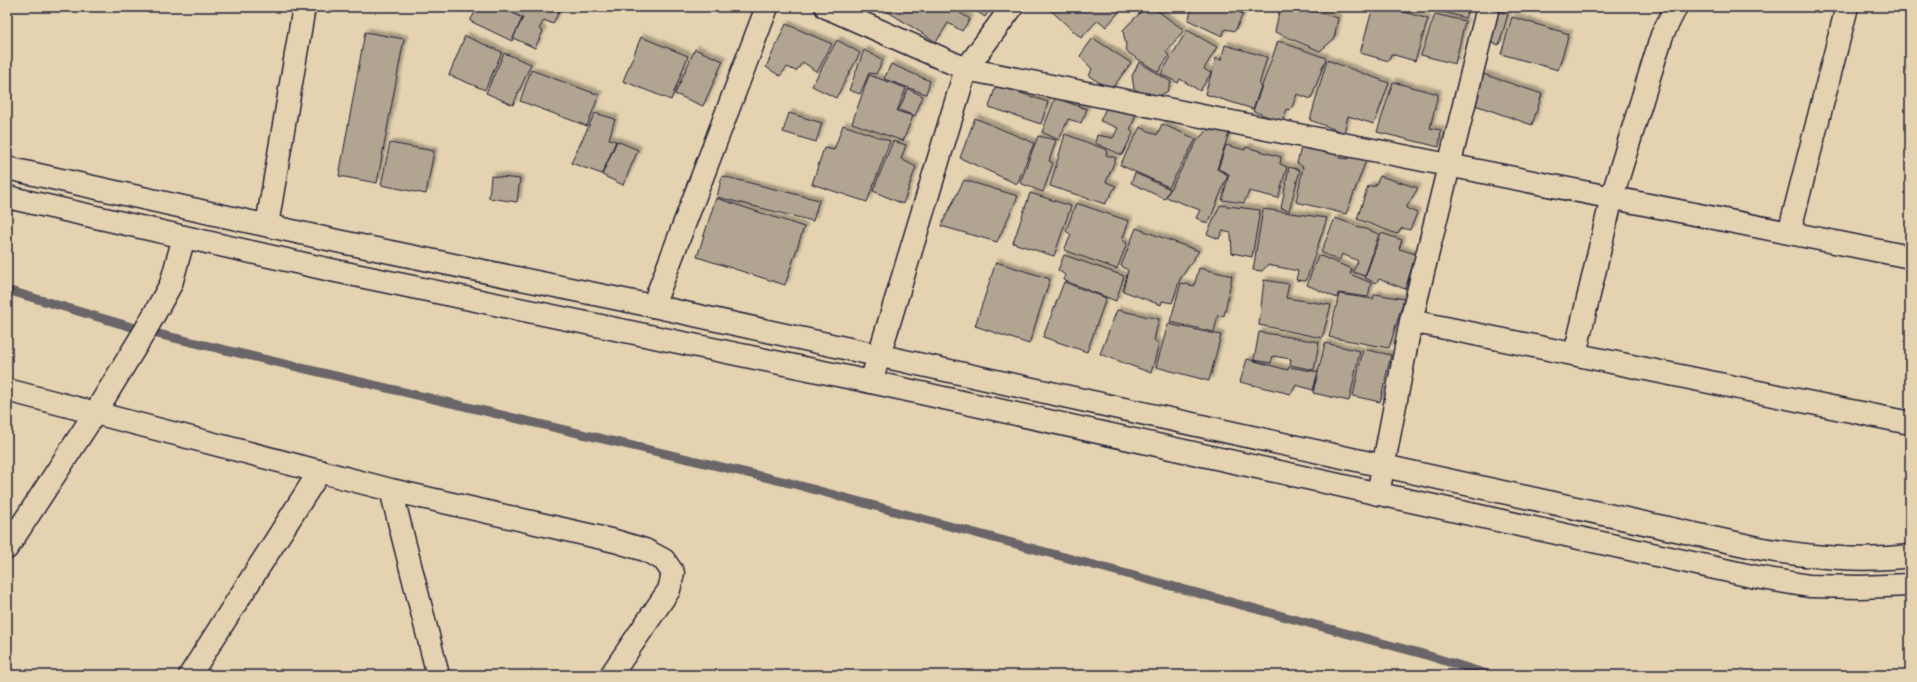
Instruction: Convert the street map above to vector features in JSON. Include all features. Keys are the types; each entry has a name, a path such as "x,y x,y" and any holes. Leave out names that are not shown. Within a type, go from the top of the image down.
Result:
{"street":[{"path":"267,225 304,7"},
{"path":"654,306 767,7"},
{"path":"826,7 966,69 1910,257"},
{"path":"870,382 966,69 1012,7"},
{"path":"1378,494 1411,321 1488,7"},
{"path":"1575,354 1612,197 1662,35 1676,7"},
{"path":"1790,233 1847,7"},
{"path":"7,168 297,232 654,306 1763,549 1809,556 1845,558 1910,556"},
{"path":"7,197 290,261 870,382 1756,577 1809,586 1860,588 1910,585"},
{"path":"7,548 95,413 145,331 171,284 193,209"},
{"path":"290,261 297,232"},
{"path":"1411,321 1910,423"},
{"path":"7,390 391,490 615,541 645,550 664,560 673,573 669,590 611,675"},
{"path":"190,675 320,471"},
{"path":"391,490 438,675"}],"building":[{"path":"478,7 510,7 509,11 522,18 512,41 470,21"},
{"path":"511,7 561,7 553,24 544,20 539,29 543,31 535,48 513,38 523,18 509,11"},
{"path":"887,7 963,7 960,13 970,19 962,31 948,23 936,42 885,10"},
{"path":"970,7 991,7 985,17"},
{"path":"1047,7 1123,7 1106,27 1098,20 1081,38"},
{"path":"1146,7 1152,7 1184,30 1166,52 1169,56 1158,72 1127,52 1123,30"},
{"path":"1193,7 1226,7 1243,14 1235,31 1225,29 1222,36 1188,20"},
{"path":"1280,7 1299,7 1338,18 1334,39 1320,51 1275,32"},
{"path":"1373,7 1387,7 1428,19 1415,61 1391,54 1389,61 1360,53"},
{"path":"1426,7 1469,7 1465,18"},
{"path":"1495,10 1508,14 1499,45 1486,41"},
{"path":"1435,14 1465,21 1455,64 1421,55"},
{"path":"1512,17 1569,34 1558,70 1501,54"},
{"path":"786,24 832,44 817,72 803,62 796,71 787,67 780,76 766,67"},
{"path":"1187,30 1217,47 1204,69 1211,73 1200,91 1180,79 1178,83 1161,74"},
{"path":"365,32 404,39 377,183 339,176"},
{"path":"465,36 502,52 485,90 449,75"},
{"path":"641,37 688,56 671,100 623,81"},
{"path":"1093,38 1131,63 1111,90 1089,76 1092,69 1080,56"},
{"path":"837,40 860,53 836,98 812,86"},
{"path":"1278,41 1326,58 1311,99 1297,94 1291,110 1287,109 1282,122 1253,111"},
{"path":"1225,45 1267,57 1259,85 1261,86 1253,109 1205,94 1216,58 1221,60"},
{"path":"695,49 723,61 703,106 675,94"},
{"path":"864,50 883,60 876,74 869,73 860,94 849,90"},
{"path":"504,53 531,64 513,105 486,93"},
{"path":"1327,60 1389,83 1374,124 1348,116 1344,133 1310,120"},
{"path":"1139,62 1171,82 1167,92 1154,98 1134,89 1132,76"},
{"path":"891,64 930,81 926,94 884,79"},
{"path":"531,70 599,95 587,126 520,101"},
{"path":"1483,74 1542,94 1532,125 1472,104"},
{"path":"869,75 906,88 897,111 913,116 903,141 852,123"},
{"path":"1393,82 1438,94 1430,128 1441,130 1439,147 1377,132"},
{"path":"996,85 1048,102 1041,124 989,107"},
{"path":"908,89 923,96 915,116 899,110"},
{"path":"1055,98 1087,109 1081,123 1068,119 1059,140 1042,132"},
{"path":"1107,106 1136,114 1130,130 1133,133 1122,155 1095,143 1097,135 1113,138 1118,128 1100,121"},
{"path":"595,113 615,119 609,139 616,141 602,174 571,163"},
{"path":"789,113 822,123 816,142 783,132"},
{"path":"975,118 1034,143 1017,184 960,158"},
{"path":"1162,124 1196,139 1169,187 1120,165 1140,127 1157,135"},
{"path":"843,125 890,141 867,202 812,184 824,148 834,150"},
{"path":"1210,128 1229,133 1217,169 1228,175 1208,224 1196,218 1200,210 1166,197 1198,139"},
{"path":"1065,134 1107,150 1106,155 1116,158 1106,182 1116,186 1105,204 1050,186"},
{"path":"1038,136 1056,140 1049,161 1053,163 1043,192 1020,183"},
{"path":"1303,140 1341,148 1339,158 1348,159 1350,150 1368,155 1346,214 1296,202 1303,167 1297,163"},
{"path":"617,141 638,150 623,185 602,175"},
{"path":"893,141 906,145 901,159 916,167 903,204 873,191"},
{"path":"390,143 434,151 426,194 381,185"},
{"path":"1226,145 1245,150 1246,147 1281,157 1280,164 1287,167 1278,198 1249,191 1244,203 1222,200 1229,174 1218,169"},
{"path":"1289,167 1300,170 1289,211 1281,208"},
{"path":"1135,173 1170,189 1165,199 1131,183"},
{"path":"491,176 520,179 517,202 489,198"},
{"path":"722,176 819,200 813,221 717,197"},
{"path":"1380,176 1418,188 1406,208 1417,213 1410,230 1402,228 1397,234 1357,219 1368,186 1375,186"},
{"path":"964,180 1018,196 997,242 941,226"},
{"path":"1030,193 1071,206 1054,256 1013,243"},
{"path":"716,198 804,227 785,285 697,257"},
{"path":"1076,203 1129,221 1122,240 1127,243 1117,269 1064,250 1071,235 1066,231"},
{"path":"1220,205 1260,210 1252,257 1232,253 1231,233 1222,231 1219,239 1207,234"},
{"path":"1263,209 1327,218 1306,281 1296,280 1298,271 1268,265 1262,271 1253,270"},
{"path":"1335,218 1379,234 1365,276 1353,272 1358,261 1342,254 1339,261 1321,252"},
{"path":"1136,228 1199,251 1180,279 1172,303 1162,301 1161,305 1123,291 1128,270 1121,266"},
{"path":"1381,233 1402,240 1399,249 1416,254 1405,289 1379,279 1376,283 1365,278"},
{"path":"1064,255 1124,276 1116,301 1063,280 1065,275 1058,270"},
{"path":"1318,255 1352,269 1350,274 1371,283 1368,297 1338,293 1337,298 1307,285"},
{"path":"996,262 1050,279 1029,344 975,326"},
{"path":"1199,268 1232,276 1224,316 1218,315 1214,332 1170,322 1181,283 1194,286"},
{"path":"1264,280 1289,284 1286,298 1331,305 1322,338 1259,325"},
{"path":"1064,282 1106,298 1087,352 1043,337"},
{"path":"1339,294 1373,299 1375,294 1404,299 1389,348 1329,337"},
{"path":"1117,310 1159,319 1154,340 1159,344 1151,373 1100,354"},
{"path":"1168,324 1221,335 1209,381 1156,367"},
{"path":"1259,332 1319,342 1314,370 1290,365 1291,359 1273,356 1271,363 1254,360"},
{"path":"1325,343 1360,351 1349,401 1313,393"},
{"path":"1363,349 1391,355 1380,402 1353,396"},
{"path":"1247,359 1288,370 1289,367 1318,372 1313,390 1296,385 1291,394 1240,382"}],"waterway":[{"path":"7,290 145,331 790,483 1423,654 1490,675"}]}
